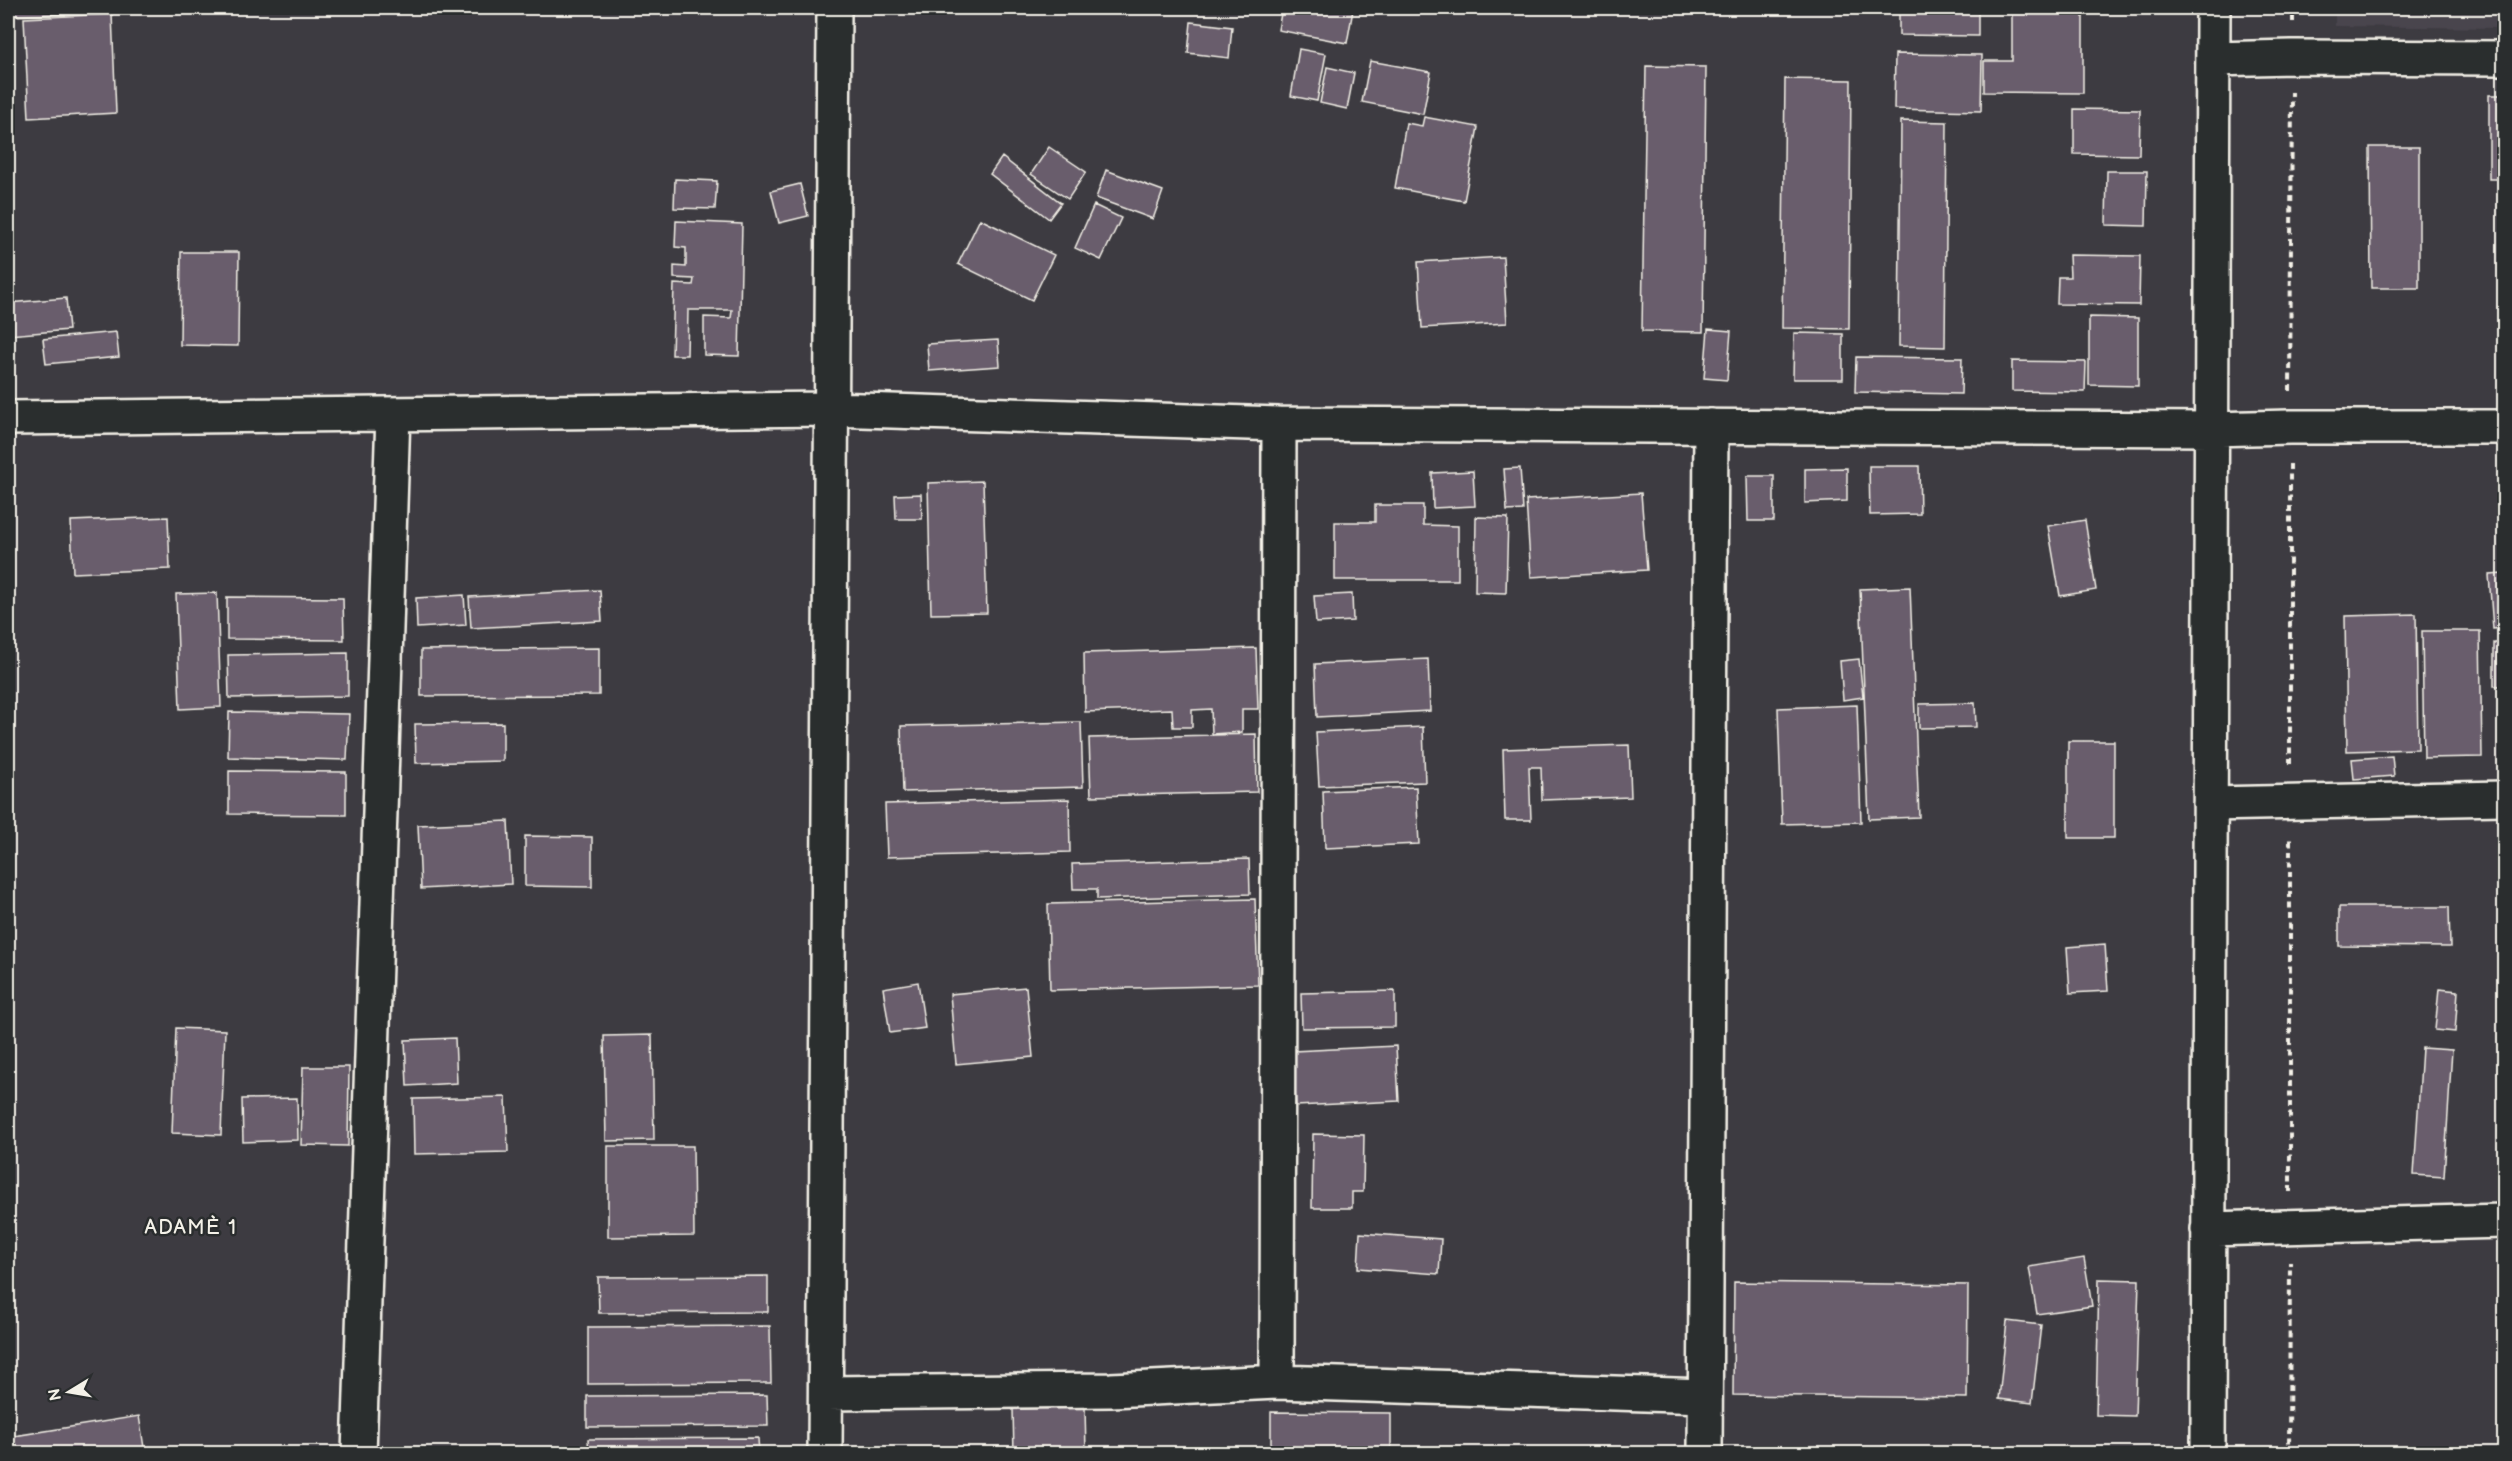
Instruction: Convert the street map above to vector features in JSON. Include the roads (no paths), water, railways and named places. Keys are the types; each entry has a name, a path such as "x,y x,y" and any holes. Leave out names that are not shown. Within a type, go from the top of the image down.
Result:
{"street":[{"path":"825,1454 834,8"},
{"path":"2208,1454 2213,8"},
{"path":"2213,59 2505,58"},
{"path":"8,418 832,409 1279,424 2211,429 2505,427"},
{"path":"359,1454 393,414"},
{"path":"1277,1382 1279,424"},
{"path":"1705,1454 1711,426"},
{"path":"2210,804 2505,798"},
{"path":"2208,1228 2505,1221"},
{"path":"826,1393 1111,1390 1277,1382 1705,1396"}],"district":[{"name":"ADAMÈ 1","path":"191,1227"}]}
